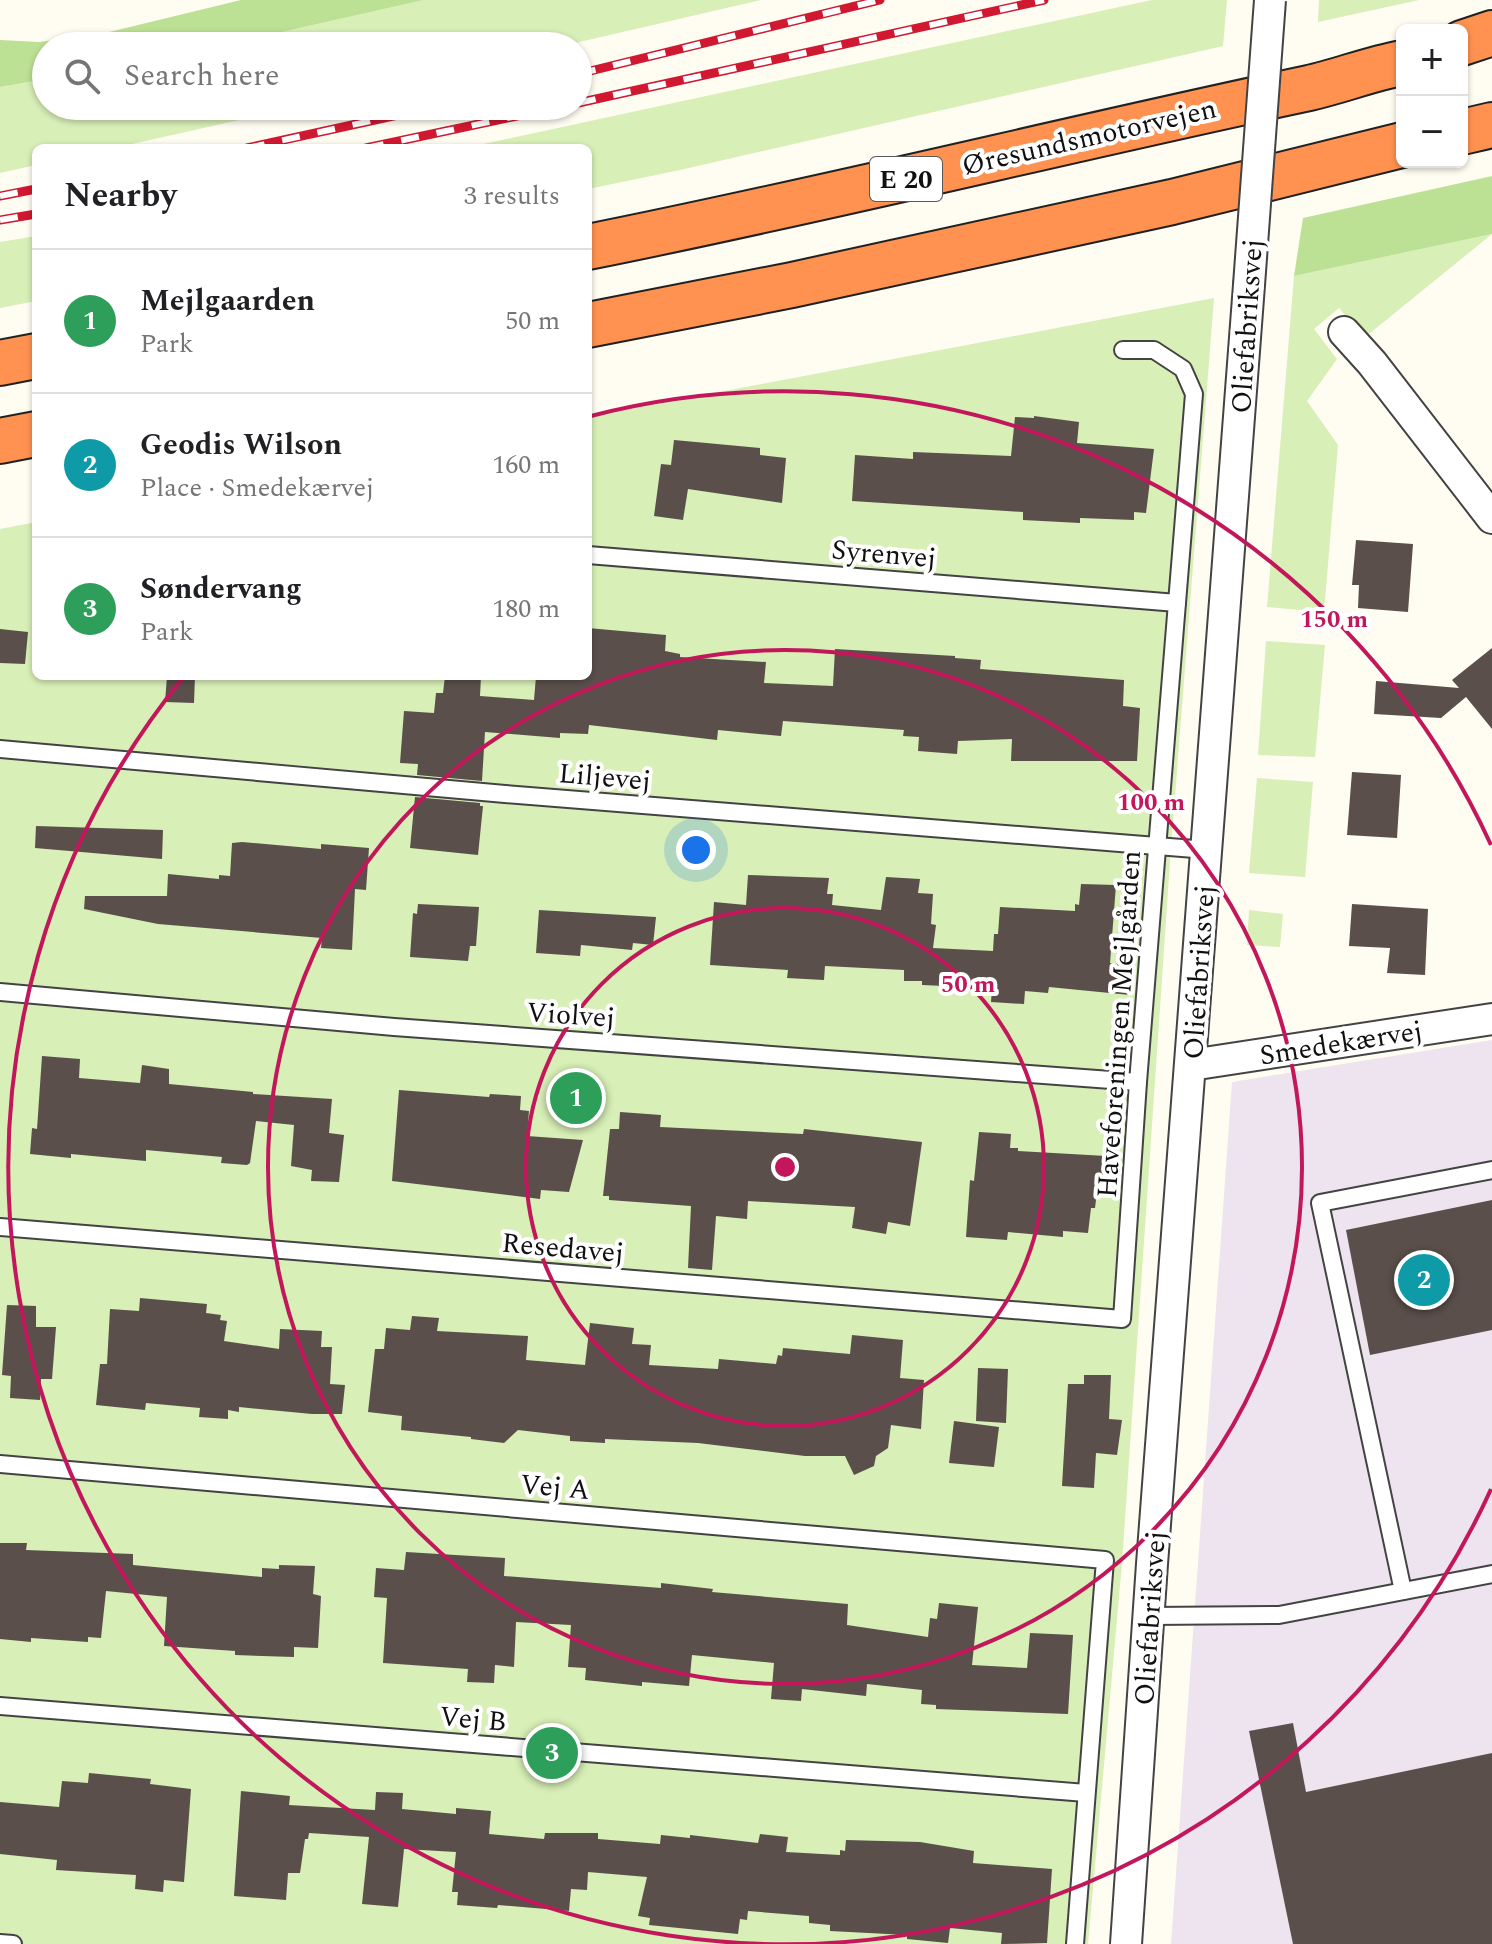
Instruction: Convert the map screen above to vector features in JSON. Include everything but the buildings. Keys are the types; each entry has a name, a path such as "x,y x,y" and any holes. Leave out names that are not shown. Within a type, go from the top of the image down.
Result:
{"highway":[{"path":"1468,41 1492,33"},
{"path":"1468,51 1492,46"},
{"name":"Øresundsmotorvejen","path":"592,246 774,210 1312,87 1396,63"},
{"path":"1468,131 1492,125"},
{"path":"592,324 792,285 1172,202 1396,146"},
{"path":"1468,153 1492,148"},
{"path":"1172,202 1308,185 1396,167"},
{"path":"0,363 32,357"},
{"path":"0,441 32,435"}],"street":[{"name":"Oliefabriksvej","path":"1126,1944 1270,0"},
{"path":"1344,332 1372,363 1492,518"},
{"name":"Smedekærvej","path":"1191,1065 1492,1019"}],"lane":[{"name":"Haveforeningen Mejlgården","path":"1122,1319 1138,1082 1194,394 1183,369 1154,350 1123,350"},
{"name":"Syrenvej","path":"592,555 1177,603"},
{"name":"Liljevej","path":"0,749 521,796 1207,850"},
{"name":"Violvej","path":"0,992 394,1027 1138,1082"},
{"path":"1403,1591 1320,1203 1492,1170"},
{"name":"Resedavej","path":"0,1227 1122,1319"},
{"name":"Vej A","path":"0,1464 1105,1560 1086,1793"},
{"path":"1150,1616 1279,1615 1492,1574"},
{"name":"Vej B","path":"0,1706 1086,1793"},
{"path":"1075,1944 1086,1793"},
{"path":"0,1943 13,1944"}],"shaded area":[{"path":"1492,1040 1492,1944 1171,1944 1232,1082"}],"green space":[{"path":"241,0 424,0 281,32 109,32"},
{"path":"424,0 761,0 592,39 592,32 281,32"},
{"path":"1152,0 1227,0 1223,46 592,188 592,144 484,144"},
{"path":"1319,0 1419,0 1318,22"},
{"path":"0,40 32,42 32,81 0,87"},
{"path":"32,81 32,120 239,120 132,144 32,144 32,166 0,173 0,87"},
{"path":"1492,176 1492,234 1294,276 1303,218"},
{"path":"1492,234 1364,338 1339,308 1314,329 1337,359 1307,401 1338,445 1324,612 1267,607 1294,276"},
{"path":"32,237 32,302 0,308 0,242"},
{"path":"1214,298 1171,847 1122,1563 1088,1944 0,1944 0,529 32,523 32,680 592,680 592,416"},
{"path":"1266,641 1325,645 1315,757 1258,755"},
{"path":"1257,778 1313,782 1305,877 1249,873"},
{"path":"1249,910 1283,914 1280,947 1247,945"}],"railway":[{"path":"592,71 880,0"},
{"path":"592,100 1044,0"},
{"path":"265,144 375,120"},
{"path":"385,144 498,120"},
{"path":"0,196 32,190"},
{"path":"0,220 32,215"}],"place":[{"name":"Mejlgaarden","path":"576,1098"},
{"name":"Geodis Wilson","path":"1424,1280"},
{"name":"Søndervang","path":"552,1753"}]}
